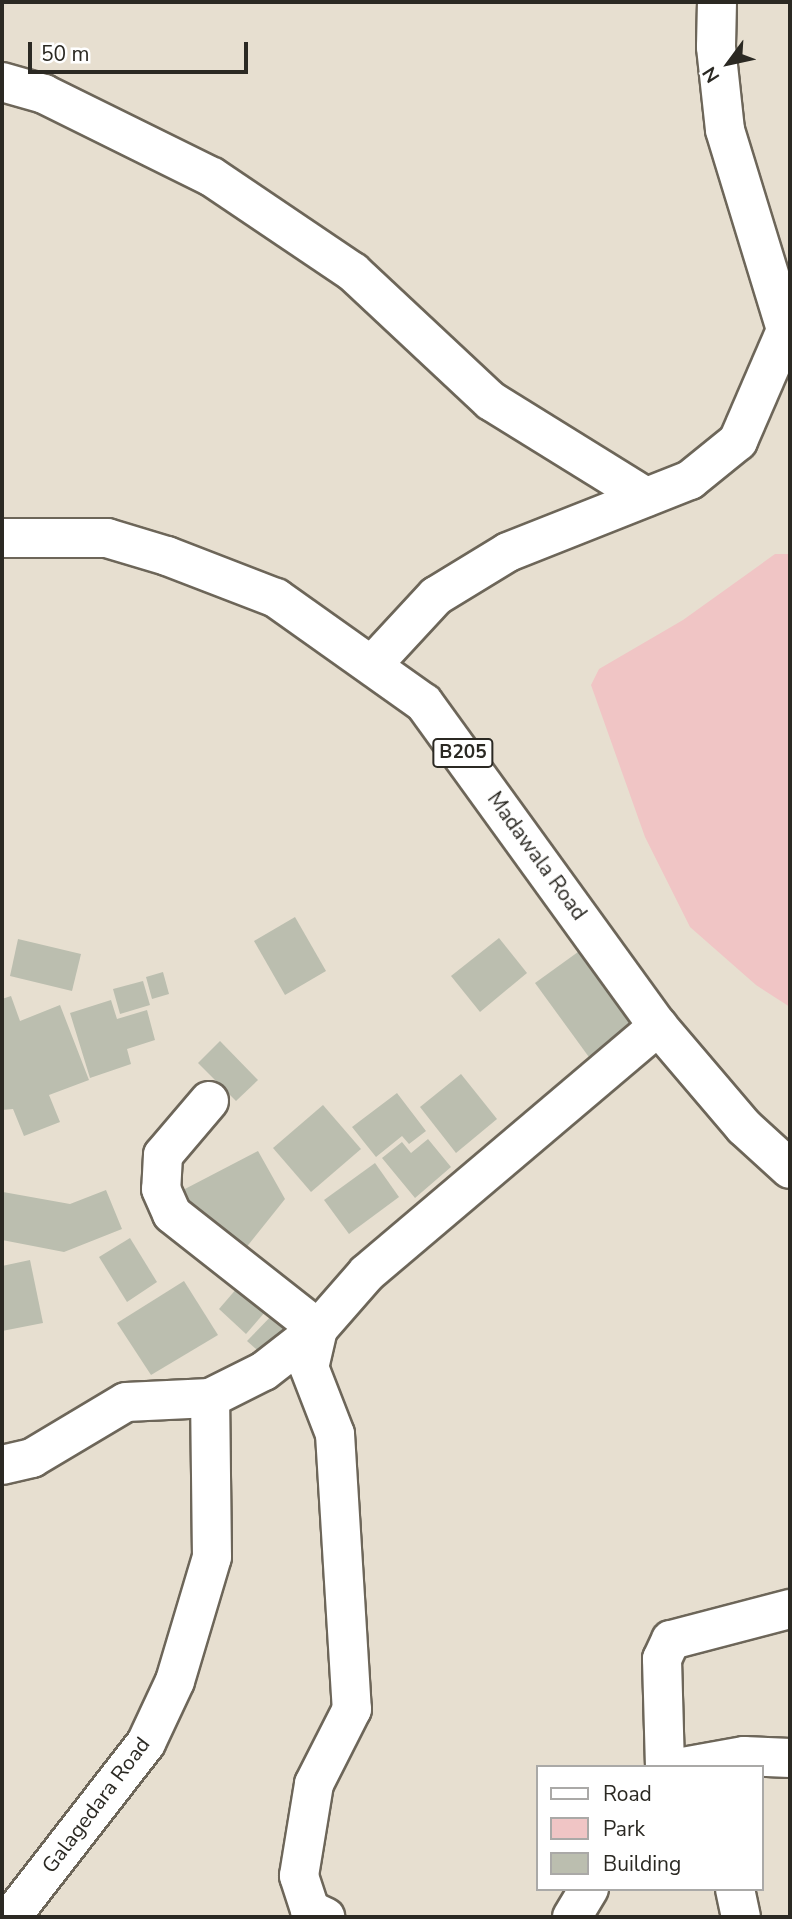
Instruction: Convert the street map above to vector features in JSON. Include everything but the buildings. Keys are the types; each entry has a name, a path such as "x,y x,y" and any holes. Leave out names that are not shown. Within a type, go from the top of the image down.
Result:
{"street":[{"path":"373,664 436,596 508,552 690,480 738,441 788,325 725,131 716,47 717,2"},
{"path":"2,82 44,94 212,177 353,272 491,401 646,497"},
{"name":"Madawala Road","path":"2,538 107,538 167,556 276,598 373,664 431,712 658,1026 744,1127 790,1168"},
{"path":"2,1465 32,1458 126,1402 210,1398 264,1371 318,1329 367,1273 658,1026"},
{"path":"209,1101 163,1155 161,1189 172,1214 318,1329"},
{"path":"318,1329 309,1367 335,1434 352,1709 314,1784 299,1876 310,1910 325,1917"},
{"name":"Galagedara Road","path":"11,1917 145,1744 175,1681 212,1557 210,1398"},
{"path":"665,1765 662,1659 671,1640 790,1609"},
{"path":"694,1765 744,1756 790,1758"},
{"path":"572,1917 588,1891"},
{"path":"735,1891 741,1917"}],"green space":[{"path":"775,554 790,554 790,1007 756,985 690,927 645,837 591,685 599,669 683,620"}]}
